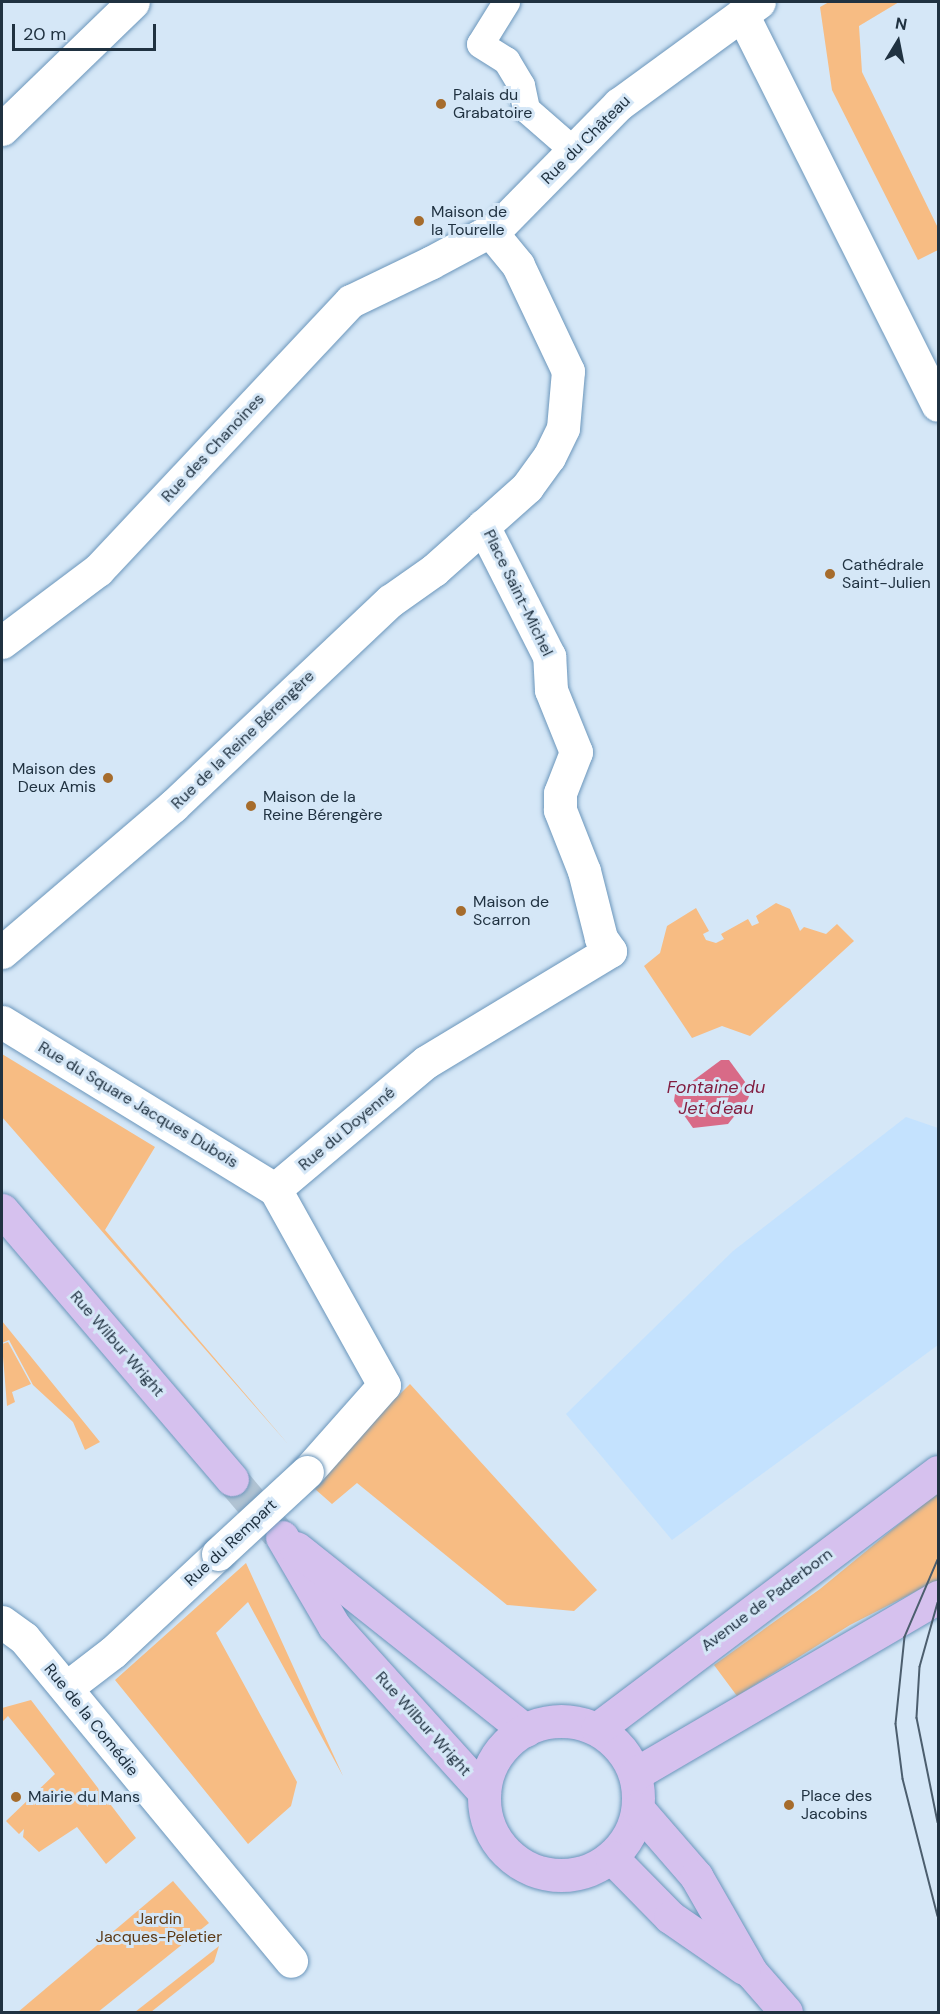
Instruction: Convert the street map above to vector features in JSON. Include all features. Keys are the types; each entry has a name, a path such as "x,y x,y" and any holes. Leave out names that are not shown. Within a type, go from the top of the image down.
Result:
{"main road":[{"name":"Rue Wilbur Wright","path":"2,1210 232,1479"},
{"name":"Avenue de Paderborn","path":"597,1729 939,1472"},
{"name":"Rue Wilbur Wright","path":"484,1792 334,1626 280,1535 525,1730"},
{"path":"635,1774 939,1597"},
{"path":"565,1720 597,1729 623,1751 635,1774 638,1809 628,1837 611,1857 565,1875 526,1867 496,1839 484,1792 495,1758 525,1730 565,1720"},
{"path":"638,1809 696,1876 751,1972 786,2013"},
{"path":"611,1857 670,1917 751,1972"}],"street":[{"path":"2,129 133,2"},
{"name":"Rue du Château","path":"430,263 490,231 619,104 750,8 870,274 939,405"},
{"name":"Place Saint-Michel","path":"490,231 518,265 564,357 569,389 563,428 549,457 527,487 483,526 549,656 551,690 576,752 560,793 560,810 584,871 601,938 610,951"},
{"name":"Rue des Chanoines","path":"2,642 98,570 351,301 430,263"},
{"name":"Rue de la Reine Bérengère","path":"2,952 174,806 390,601 483,526"},
{"name":"Rue du Doyenné","path":"275,1189 426,1062 610,951"},
{"name":"Rue du Square Jacques Dubois","path":"2,1022 275,1189"},
{"name":"Rue du Rempart","path":"66,1688 113,1652 307,1472 384,1385 275,1189"},
{"name":"Rue de la Comédie","path":"2,1622 24,1638 291,1961"}],"lane":[{"path":"506,2 480,44 506,60 521,85 526,109 573,150"}],"shaded area":[{"path":"906,1117 938,1128 938,1345 672,1540 566,1414 733,1251"}],"green space":[{"path":"829,2 899,2 859,26 862,72 938,228 938,250 918,260 832,90 820,7"},
{"path":"776,903 790,909 800,931 804,927 826,934 837,924 854,941 750,1036 722,1026 692,1038 644,966 660,953 667,926 696,908 709,931 703,934 706,940 716,943 724,939 721,934 748,919 752,926 759,923 756,916"},
{"path":"2,1054 155,1147 105,1230 288,1444 2,1117"},
{"path":"2,1321 100,1442 85,1450 73,1422 33,1385 9,1340 2,1343"},
{"path":"8,1342 31,1384 12,1392 15,1402 7,1406 2,1344"},
{"path":"410,1384 597,1590 574,1611 507,1605 357,1483 332,1504 315,1489 338,1456"},
{"path":"938,1492 938,1580 850,1625 737,1696 714,1665 820,1589"},
{"path":"246,1563 343,1776 248,1602 216,1633 297,1782 291,1806 248,1844 115,1680"},
{"path":"31,1700 136,1838 106,1864 77,1827 39,1852 23,1837 24,1829 19,1834 6,1821 55,1774 8,1716 2,1722 2,1708"},
{"name":"Jardin Jacques-Peletier","path":"173,1881 209,1923 98,2012 18,2012"},
{"name":"Jardin Jacques-Peletier","path":"219,1946 214,1962 151,2012 135,2012"}],"water":[{"name":"Fontaine du Jet d'eau","path":"721,1060 729,1060 751,1090 748,1099 728,1124 693,1128 674,1101 675,1094"}],"tunnel":[{"path":"232,1479 278,1533"}],"tram line":[{"path":"938,1560 905,1637 896,1724 903,1779 938,1916"},
{"path":"938,1603 920,1667 917,1718 938,1822"}],"place":[{"name":"Palais du Grabatoire","path":"441,104"},
{"name":"Maison de la Tourelle","path":"419,221"},
{"name":"Cathédrale Saint-Julien","path":"830,574"},
{"name":"Maison des Deux Amis","path":"108,778"},
{"name":"Maison de la Reine Bérengère","path":"251,806"},
{"name":"Maison de Scarron","path":"461,911"},
{"name":"Mairie du Mans","path":"16,1797"},
{"name":"Place des Jacobins","path":"789,1805"}]}
